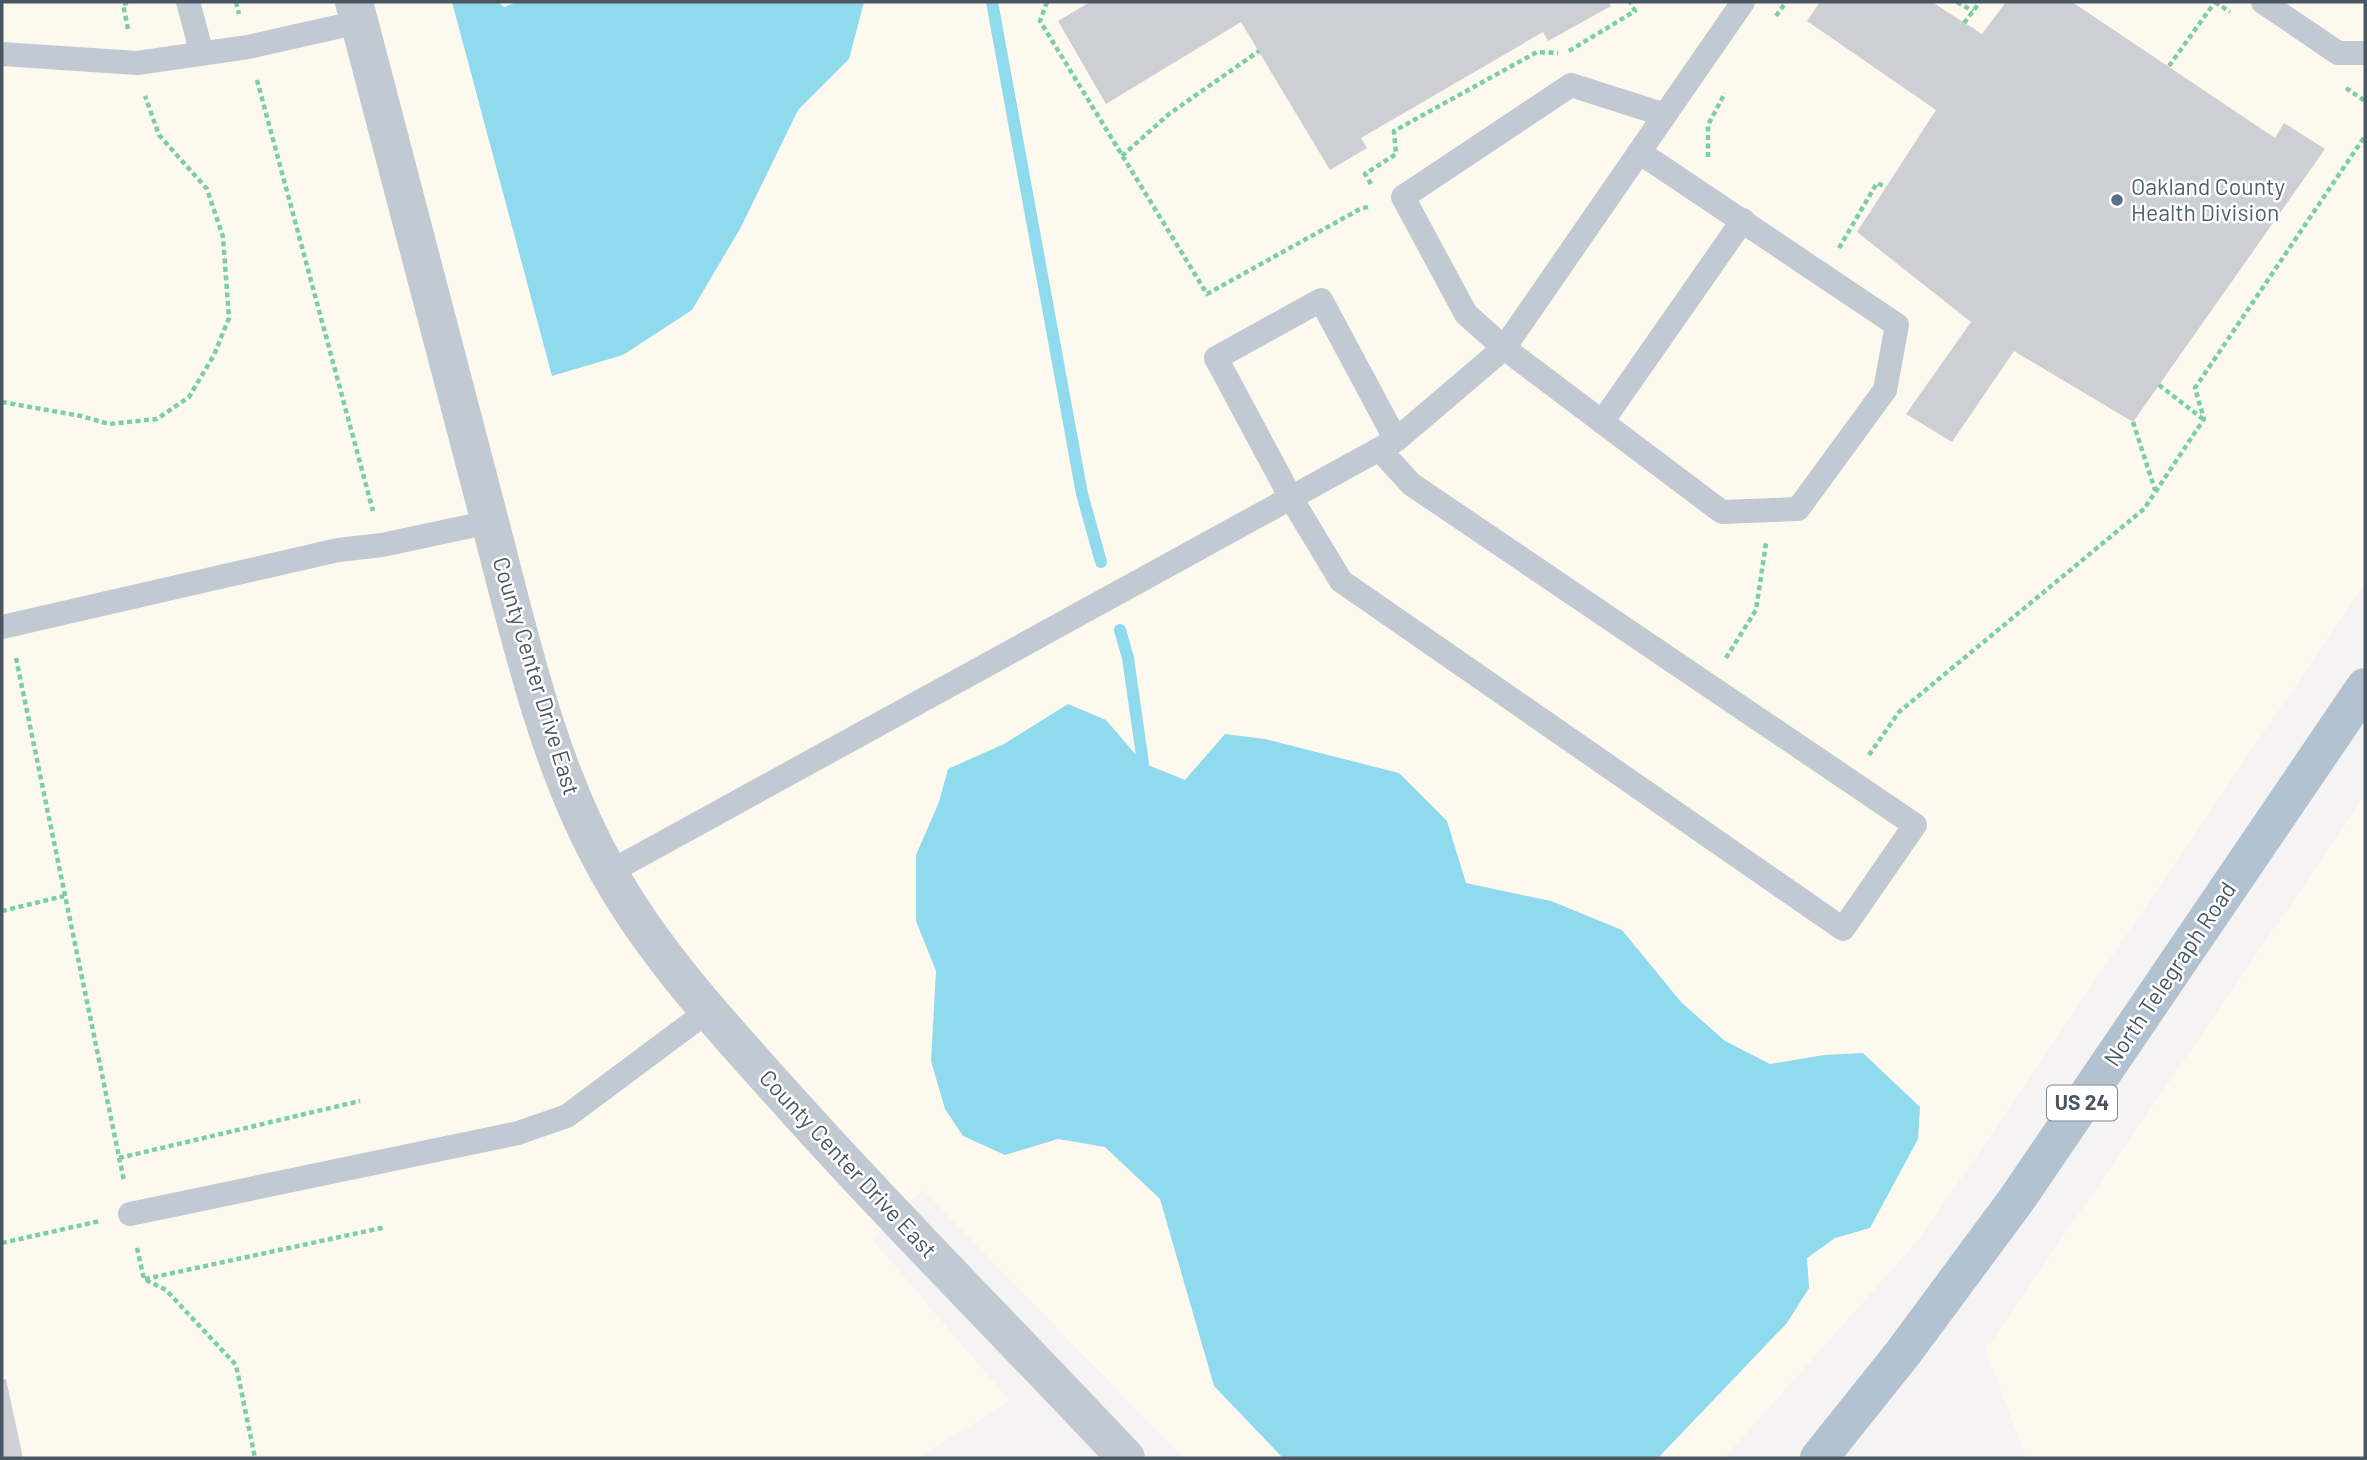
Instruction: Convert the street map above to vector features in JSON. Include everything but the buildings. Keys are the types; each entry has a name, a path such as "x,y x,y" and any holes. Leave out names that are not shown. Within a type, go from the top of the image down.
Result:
{"main road":[{"name":"North Telegraph Road","path":"1819,1458 1903,1353 2017,1199 2365,687"}],"street":[{"name":"County Center Drive East","path":"356,12 490,522 558,760 572,798 608,873 658,950 708,1011 842,1161 1126,1458"}],"lane":[{"path":"188,2 202,54"},
{"path":"608,873 1388,445 1504,348 1743,2"},
{"path":"2263,2 2338,52 2365,53"},
{"path":"2,54 136,63 248,47 356,12"},
{"path":"1639,152 1897,325 1885,390 1798,509 1722,512 1504,348 1466,314 1392,200 1571,85 1665,115"},
{"path":"1602,422 1743,220"},
{"path":"1321,300 1388,445 1411,484 1915,825 1843,929 1341,581 1291,498 1216,358 1321,300"},
{"path":"5,626 338,550 382,545 490,522"},
{"path":"131,1214 518,1133 567,1116 708,1011"}],"path":[{"path":"129,37 122,3 131,2"},
{"path":"1047,2 1040,21 1207,294 1360,209 1392,200"},
{"path":"1392,200 1365,174 1396,154 1394,131 1537,51 1565,54 1635,10 1630,2"},
{"path":"1771,23 1786,2"},
{"path":"1957,2 1973,11"},
{"path":"1964,23 1980,2"},
{"path":"2169,66 2215,2"},
{"path":"1122,156 1170,114 1259,51"},
{"path":"255,72 382,545"},
{"path":"1708,160 1708,125 1729,86"},
{"path":"2,402 81,416 109,424 157,419 189,397 214,355 229,318 223,237 206,189 159,135 144,95 131,95"},
{"path":"1851,782 1899,712 2144,509 2204,419 2195,387 2365,136"},
{"path":"1829,243 1838,249 1877,183 1886,187"},
{"path":"2159,385 2204,419"},
{"path":"2133,422 2156,491"},
{"path":"1709,685 1756,610 1772,510"},
{"path":"5,626 144,1279"},
{"path":"2,911 64,896"},
{"path":"119,1158 360,1101"},
{"path":"2,1243 131,1214"},
{"path":"144,1279 386,1227"},
{"path":"144,1279 166,1290 236,1365 255,1458"}],"shaded area":[{"path":"2,2 2365,2 2365,583 1922,1236 1724,1458 1183,1458 923,1190 872,1239 1010,1401 917,1458 2,1458"},
{"path":"2365,796 2365,1458 2026,1458 1986,1349"}],"water":[{"path":"452,2 498,2 504,7 517,2 864,2 849,59 798,110 741,227 692,310 623,355 552,376"},
{"path":"1068,704 1106,720 1143,763 1185,780 1225,734 1265,739 1399,773 1447,821 1466,883 1551,901 1622,930 1681,1002 1725,1041 1770,1064 1824,1055 1863,1053 1920,1107 1918,1139 1870,1228 1835,1238 1807,1258 1809,1288 1787,1323 1658,1458 1283,1458 1214,1386 1160,1199 1105,1147 1058,1139 1005,1155 963,1136 945,1109 931,1061 936,971 916,921 916,855 939,802 948,769 1004,744"}],"waterway":[{"path":"992,2 1082,494 1101,562"},
{"path":"1120,630 1128,658 1143,763"}],"place":[{"name":"Oakland County Health Division","path":"2117,200"}]}
